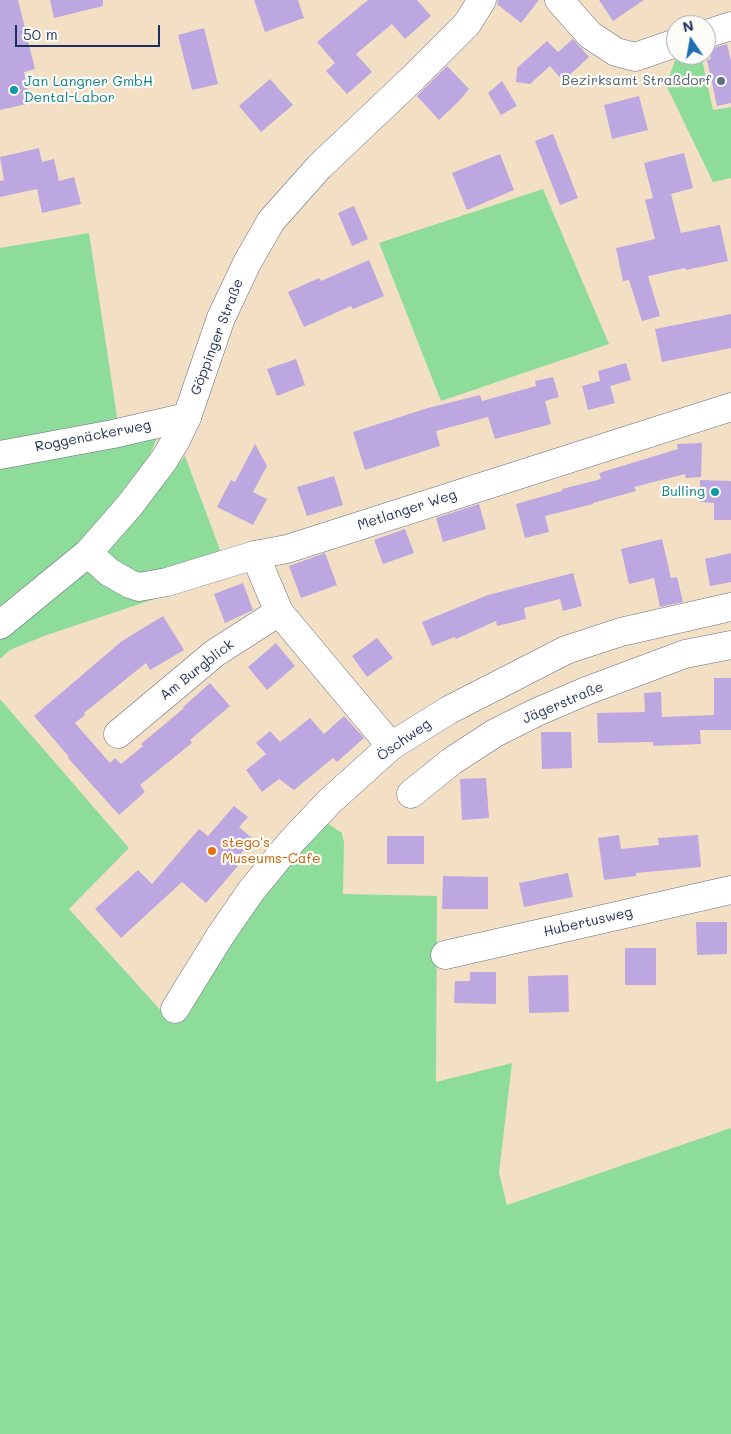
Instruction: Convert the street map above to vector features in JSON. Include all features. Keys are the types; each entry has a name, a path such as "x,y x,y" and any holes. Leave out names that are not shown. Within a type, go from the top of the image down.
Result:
{"street":[{"name":"Göppinger Straße","path":"0,625 88,553 130,505 164,460 187,417 222,318 247,263 271,221 318,167 467,24 482,0"},
{"path":"559,0 590,35 616,52 635,57 666,46"},
{"path":"716,31 731,26"},
{"name":"Metlanger Weg","path":"88,553 109,572 130,584 140,587 167,582 255,555 287,549 731,407"},
{"name":"Roggenäckerweg","path":"0,454 113,434 187,417"},
{"path":"255,555 279,612 391,746"},
{"name":"Öschweg","path":"174,1009 220,936 246,899 292,841 330,801 391,746 449,710 566,650 621,632 731,607"},
{"name":"Am Burgblick","path":"118,734 215,653 279,612"},
{"name":"Jägerstraße","path":"411,794 452,761 495,733 537,712 586,691 685,654 731,645"},
{"name":"Hubertusweg","path":"445,955 731,890"}],"green space":[{"path":"673,65 703,65 713,110 731,107 731,178 713,182 666,85"},
{"path":"543,189 609,344 441,401 379,243"},
{"path":"89,233 118,423 0,446 0,248"},
{"path":"161,429 149,457 87,536 0,606 0,456"},
{"path":"185,456 229,574 44,636 10,650 0,659 0,639 49,599 129,528"},
{"path":"0,699 129,848 69,909 174,1025 246,918 289,863 327,823 342,833 344,843 343,894 437,896 436,1082 512,1063 499,1173 507,1205 731,1128 731,1434 0,1434"}],"building":[{"path":"0,0 18,0 35,69 24,72 31,103 0,110"},
{"path":"50,0 103,0 103,6 54,18"},
{"path":"254,0 298,0 304,18 265,32"},
{"path":"368,0 417,0 431,16 405,39 392,24 356,54 372,72 347,94 326,71 335,63 317,42"},
{"path":"498,0 539,0 521,23 497,4"},
{"path":"599,0 644,0 613,21"},
{"path":"204,28 218,84 192,90 178,35"},
{"path":"573,39 589,57 563,81 550,66 530,84 516,82 517,68 547,41 558,52"},
{"name":"Bezirksamt Straßdorf","path":"727,44 731,61 731,103 717,106 708,65 716,65 716,47"},
{"path":"447,66 469,89 439,120 417,96"},
{"path":"270,79 293,105 261,132 239,106"},
{"path":"502,81 517,106 501,115 488,93"},
{"path":"639,96 648,130 612,139 604,105"},
{"path":"553,134 578,198 560,205 535,141"},
{"path":"39,148 42,162 54,159 59,181 74,177 81,204 42,213 37,189 0,197 0,181 4,180 0,157"},
{"path":"684,153 693,188 671,194 681,233 720,225 728,261 648,276 660,316 642,321 629,280 623,281 616,248 655,239 645,200 653,198 644,163"},
{"path":"500,154 514,190 467,210 452,173"},
{"path":"354,206 368,239 352,246 338,213"},
{"path":"369,260 384,296 353,309 351,306 304,327 288,292 319,278 321,281"},
{"path":"731,314 731,348 662,362 655,329"},
{"path":"296,359 305,385 277,396 267,369"},
{"path":"626,363 631,380 610,386 615,403 588,410 582,386 600,381 598,371"},
{"path":"553,377 559,397 545,401 551,424 495,439 488,417 436,431 440,446 365,470 353,432 428,408 480,395 482,401 536,386 535,381"},
{"path":"702,443 701,477 686,478 685,474 634,487 636,491 593,504 545,516 549,532 525,538 516,504 601,479 599,473 678,449 677,444"},
{"path":"255,444 267,466 253,492 267,499 253,525 217,507 231,480 235,482"},
{"path":"334,476 343,505 307,516 297,487"},
{"name":"Bulling","path":"700,480 731,481 731,520 714,520 714,503 700,502"},
{"path":"479,504 486,529 443,542 436,518"},
{"path":"405,529 414,553 383,564 374,540"},
{"path":"662,539 671,578 677,577 683,602 660,607 654,578 629,584 621,549"},
{"path":"325,553 337,585 301,598 289,566"},
{"path":"731,553 731,582 710,586 705,559"},
{"path":"573,573 582,606 563,611 560,599 524,608 526,619 497,626 496,621 456,639 454,637 432,646 422,622 488,595"},
{"path":"243,583 253,610 225,623 214,594"},
{"path":"163,616 184,650 150,670 146,663 84,713 85,715 75,723 110,763 115,758 121,764 210,683 230,706 190,740 192,743 140,785 145,792 119,815 68,758 34,716 122,641"},
{"path":"377,638 393,658 367,677 352,656"},
{"path":"276,643 295,666 267,690 248,667"},
{"path":"714,678 731,678 731,730 700,730 701,744 653,746 653,742 598,743 597,713 645,712 644,693 661,692 662,717 714,715"},
{"path":"344,716 364,738 337,762 333,758 294,790 279,779 262,792 246,770 266,754 256,743 270,731 280,742 310,718 324,734"},
{"path":"541,732 571,732 572,768 542,769"},
{"path":"486,778 489,818 462,820 460,779"},
{"path":"234,806 248,817 239,827 253,839 234,862 238,866 206,903 182,882 121,938 95,909 138,870 152,884 199,829 208,836"},
{"path":"619,835 621,849 659,845 658,838 698,835 701,867 636,873 636,876 604,880 598,838"},
{"path":"387,836 424,836 424,864 387,864"},
{"path":"568,873 573,897 524,907 519,883"},
{"path":"443,876 488,877 488,909 442,909"},
{"path":"696,922 727,922 727,954 697,955"},
{"path":"625,948 656,948 656,985 625,985"},
{"path":"470,972 496,972 496,1004 454,1003 455,981 470,981"},
{"path":"568,975 569,1012 529,1013 528,976"}],"place":[{"name":"Bezirksamt Straßdorf","path":"721,81"},
{"name":"Jan Langner GmbH Dental-Labor","path":"14,90"},
{"name":"Bulling","path":"715,492"},
{"name":"stego's Museums-Cafe","path":"212,851"}]}
